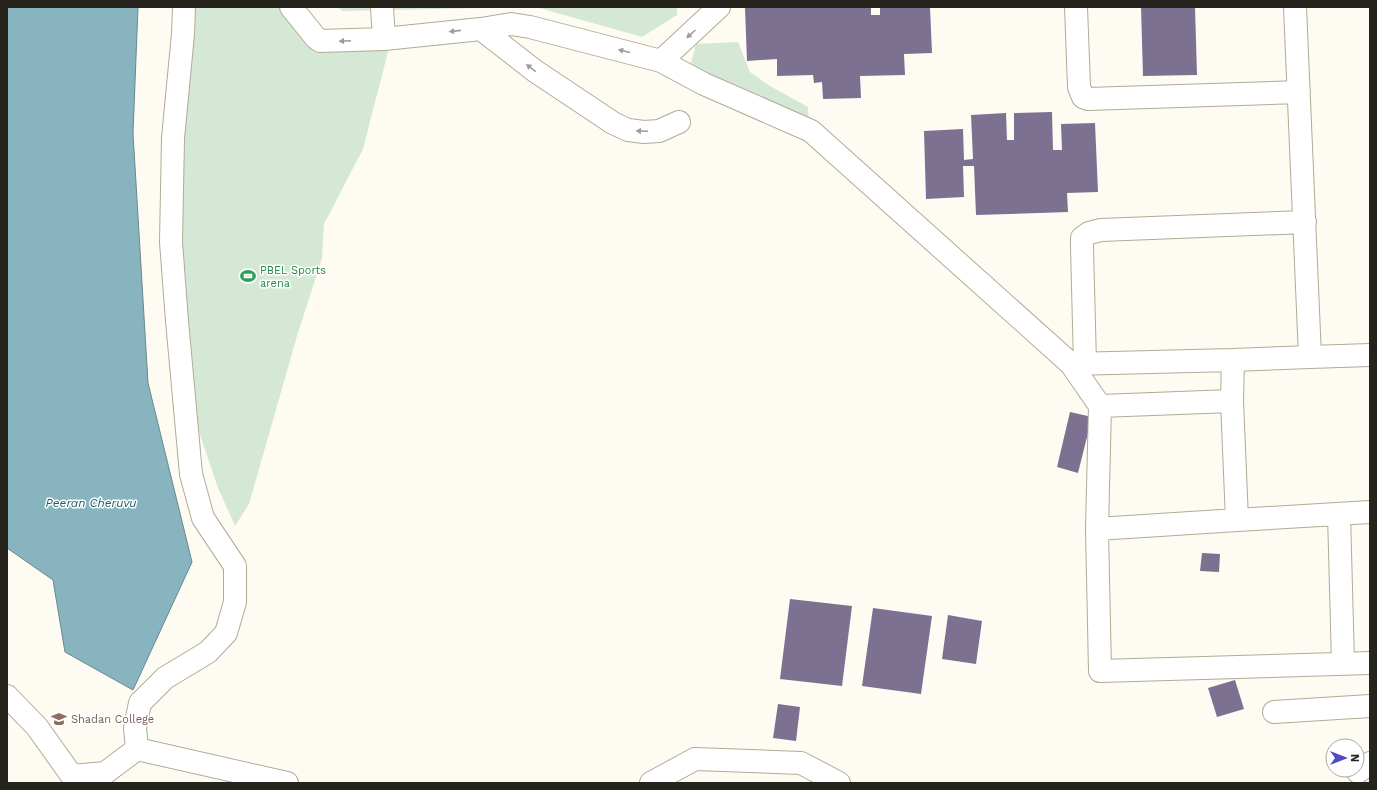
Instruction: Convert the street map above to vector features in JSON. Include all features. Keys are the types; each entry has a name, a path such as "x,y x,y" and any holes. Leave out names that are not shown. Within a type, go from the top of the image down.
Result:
{"street":[{"path":"137,749 135,728 140,703 165,678 208,652 226,633 235,602 235,566 203,518 191,474 178,328 171,242 173,138 183,34 184,7"},
{"path":"291,7 320,41 384,39 481,29 511,24 530,27 661,61 704,84 811,131 1078,364 1100,406 1097,529 1100,671 1370,662"},
{"path":"382,7 384,39"},
{"path":"661,61 719,7"},
{"path":"1076,7 1079,87 1083,97 1088,99 1299,92"},
{"path":"1295,7 1310,357"},
{"path":"481,29 535,71 613,123 628,130 644,132 659,131 680,122"},
{"path":"1078,364 1082,238 1089,233 1101,230 1305,222"},
{"path":"1078,364 1370,355"},
{"path":"1233,360 1232,401 1237,520"},
{"path":"1100,406 1232,401"},
{"path":"1097,529 1370,512"},
{"path":"1339,514 1343,663"},
{"path":"7,696 37,727 72,776 104,773 137,749 287,783"},
{"path":"1274,712 1370,706"},
{"path":"651,783 695,760 801,763 839,783"}],"green space":[{"name":"PBEL Sports arena","path":"186,7 298,7 322,42 389,48 363,149 324,224 322,258 297,336 249,504 235,526 218,488 192,411 180,302"},
{"path":"338,7 536,7 342,11"},
{"path":"536,7 677,7 677,15 642,37"},
{"path":"738,42 750,72 770,86 808,107 809,121 692,72 691,63 696,44"}],"water":[{"name":"Peeran Cheruvu","path":"7,7 138,7 133,133 148,383 192,562 133,690 65,652 53,580 7,548"}],"building":[{"path":"871,7 871,15 880,15 880,7 930,7 932,53 904,54 905,75 860,76 861,98 823,99 822,82 814,83 813,75 777,76 777,59 747,61 745,8"},
{"path":"1141,7 1195,7 1197,75 1143,76"},
{"path":"1052,112 1053,150 1062,150 1061,124 1095,123 1098,192 1067,193 1068,212 976,215 974,166 963,166 964,197 926,199 924,131 963,129 964,160 973,159 971,115 1006,113 1007,140 1014,140 1014,113"},
{"path":"1070,412 1092,417 1078,473 1057,467"},
{"path":"1202,553 1220,554 1219,572 1200,571"},
{"path":"790,599 852,606 842,686 780,679"},
{"path":"873,608 932,616 921,694 862,686"},
{"path":"948,615 982,621 976,664 942,659"},
{"path":"1235,680 1244,709 1217,717 1208,688"},
{"path":"778,704 800,707 796,741 773,738"}],"place":[{"name":"PBEL Sports arena","path":"248,276"},
{"name":"Shadan College","path":"59,719"}]}
